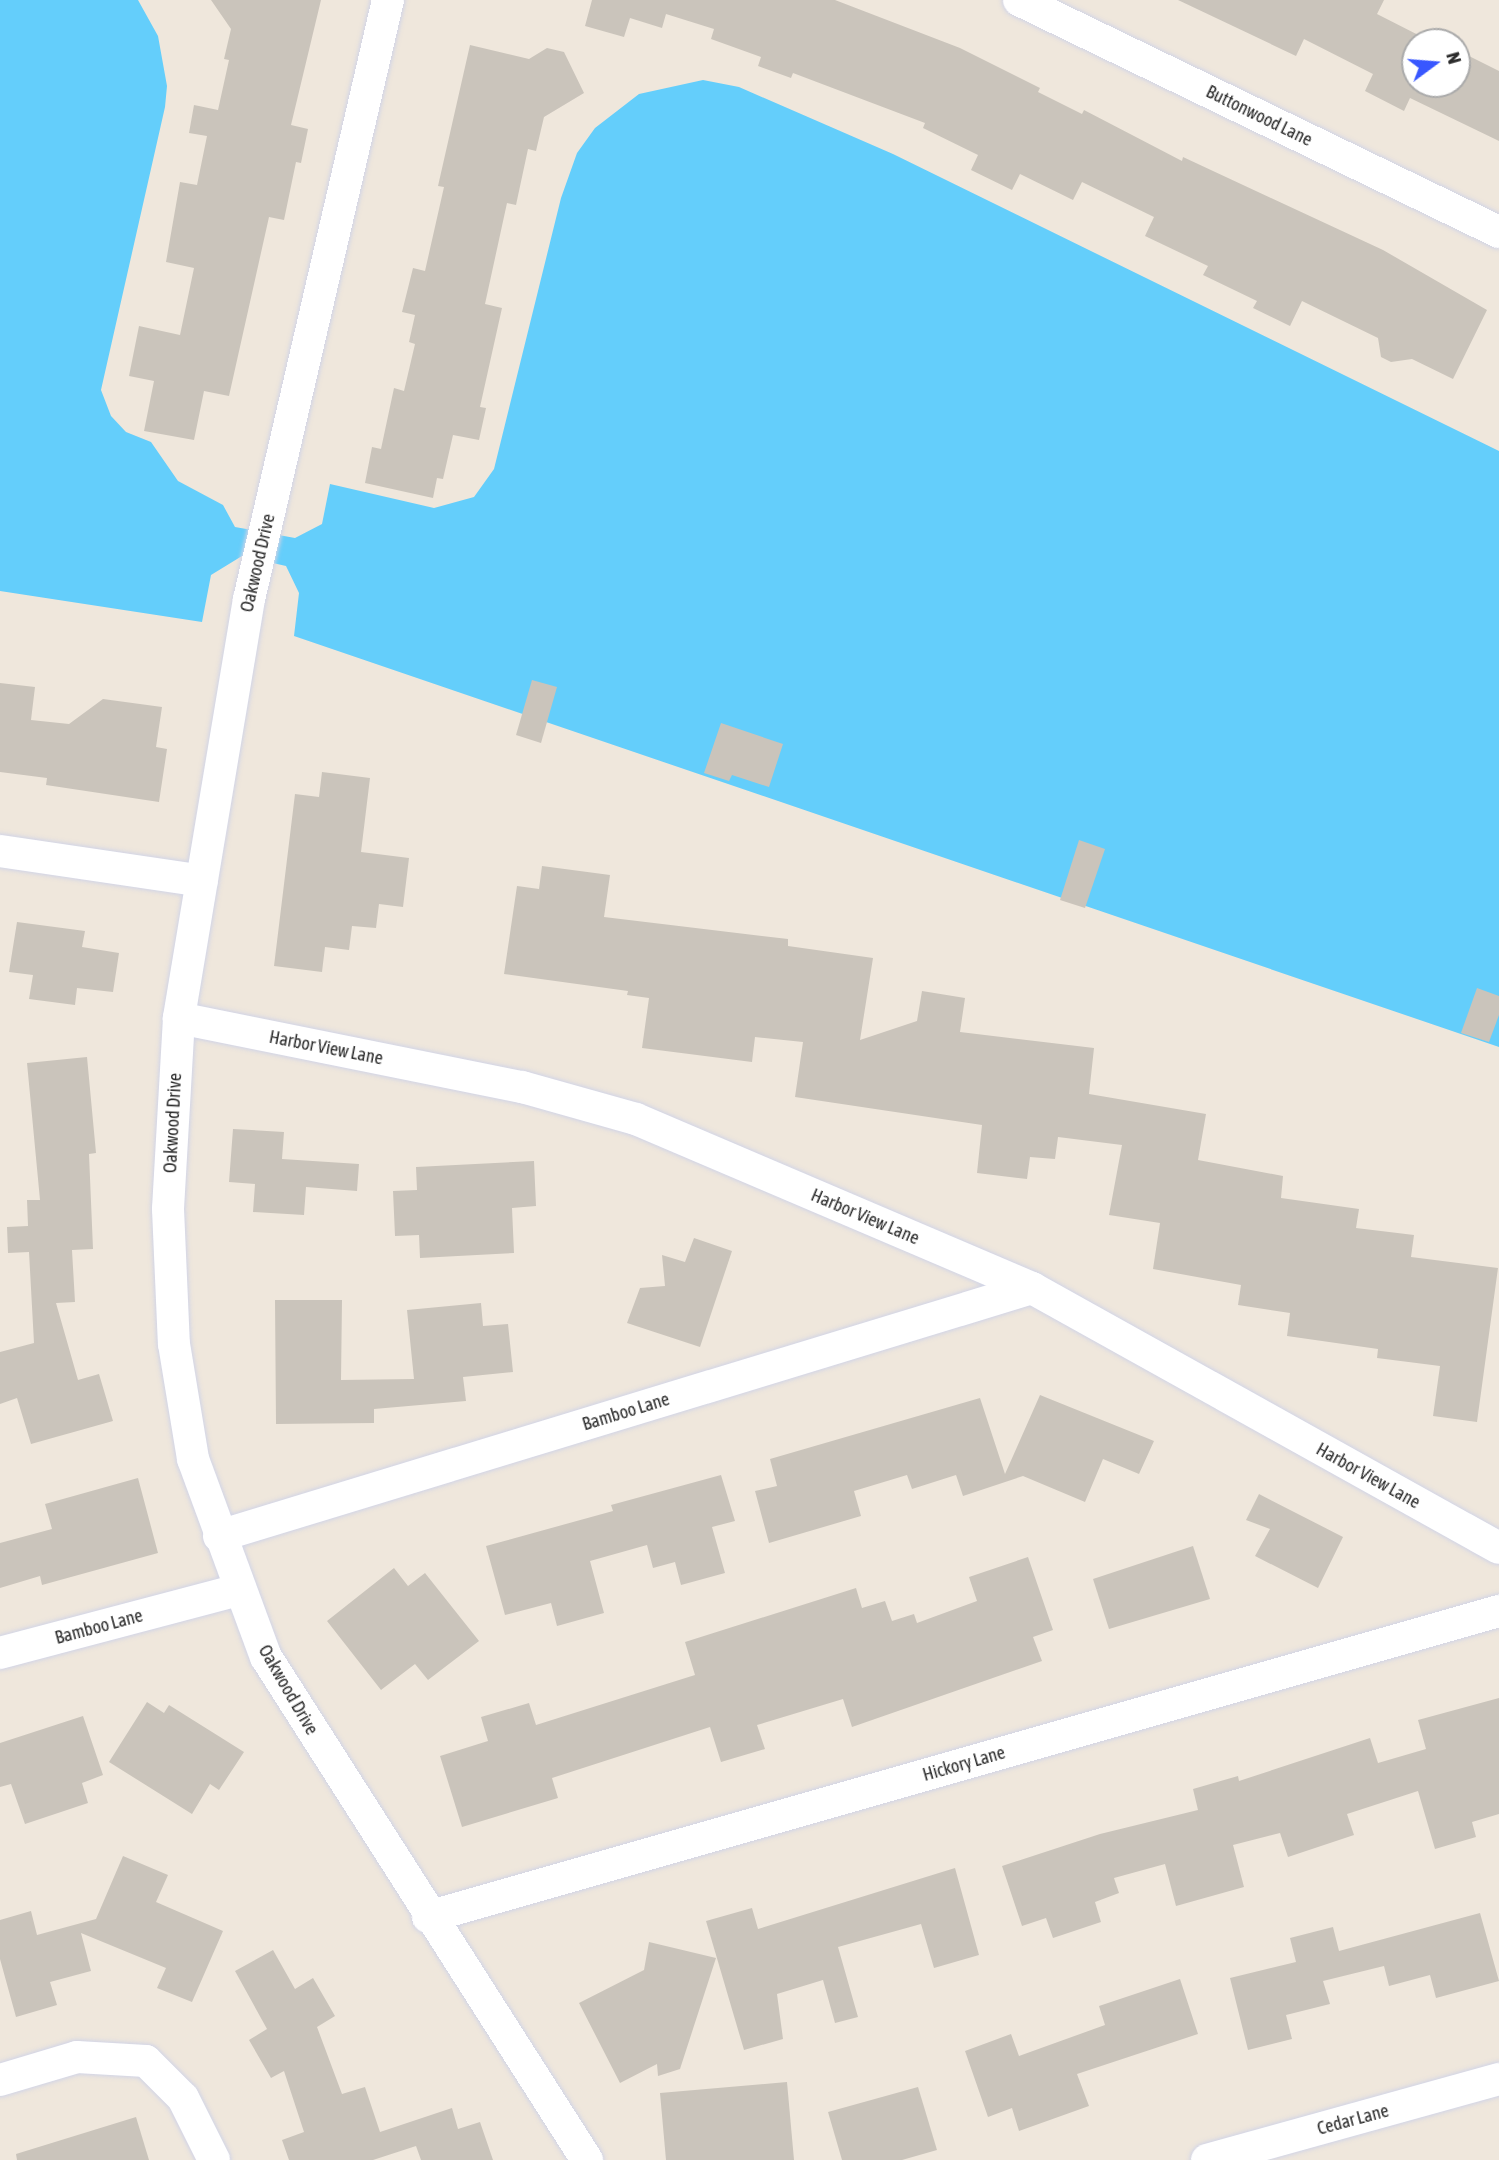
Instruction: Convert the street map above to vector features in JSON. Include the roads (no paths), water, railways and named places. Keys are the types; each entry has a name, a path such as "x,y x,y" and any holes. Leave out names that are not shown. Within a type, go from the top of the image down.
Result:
{"street":[{"name":"Oakwood Drive","path":"388,0 249,599 179,1018 168,1209 174,1344 193,1459 219,1536 266,1657 428,1917 587,2160"},
{"name":"Buttonwood Lane","path":"1019,0 1499,232"},
{"path":"0,851 202,881"},
{"name":"Harbor View Lane","path":"179,1018 522,1087 636,1119 1032,1289 1499,1548"},
{"name":"Bamboo Lane","path":"219,1536 1032,1289"},
{"name":"Bamboo Lane","path":"0,1653 239,1590"},
{"name":"Hickory Lane","path":"428,1917 1499,1611"},
{"path":"0,2080 76,2057 146,2061 183,2098 214,2160"},
{"name":"Cedar Lane","path":"1206,2160 1499,2079"}],"water":[{"path":"0,0 138,0 158,36 167,86 165,107 101,390 111,416 126,432 151,442 178,481 223,505 235,527 295,538 322,524 330,484 434,508 474,497 494,469 561,198 577,153 595,128 639,94 703,80 739,87 893,154 1499,451 1499,1047 294,636 299,593 286,566 242,556 211,575 202,622 0,591"}]}
